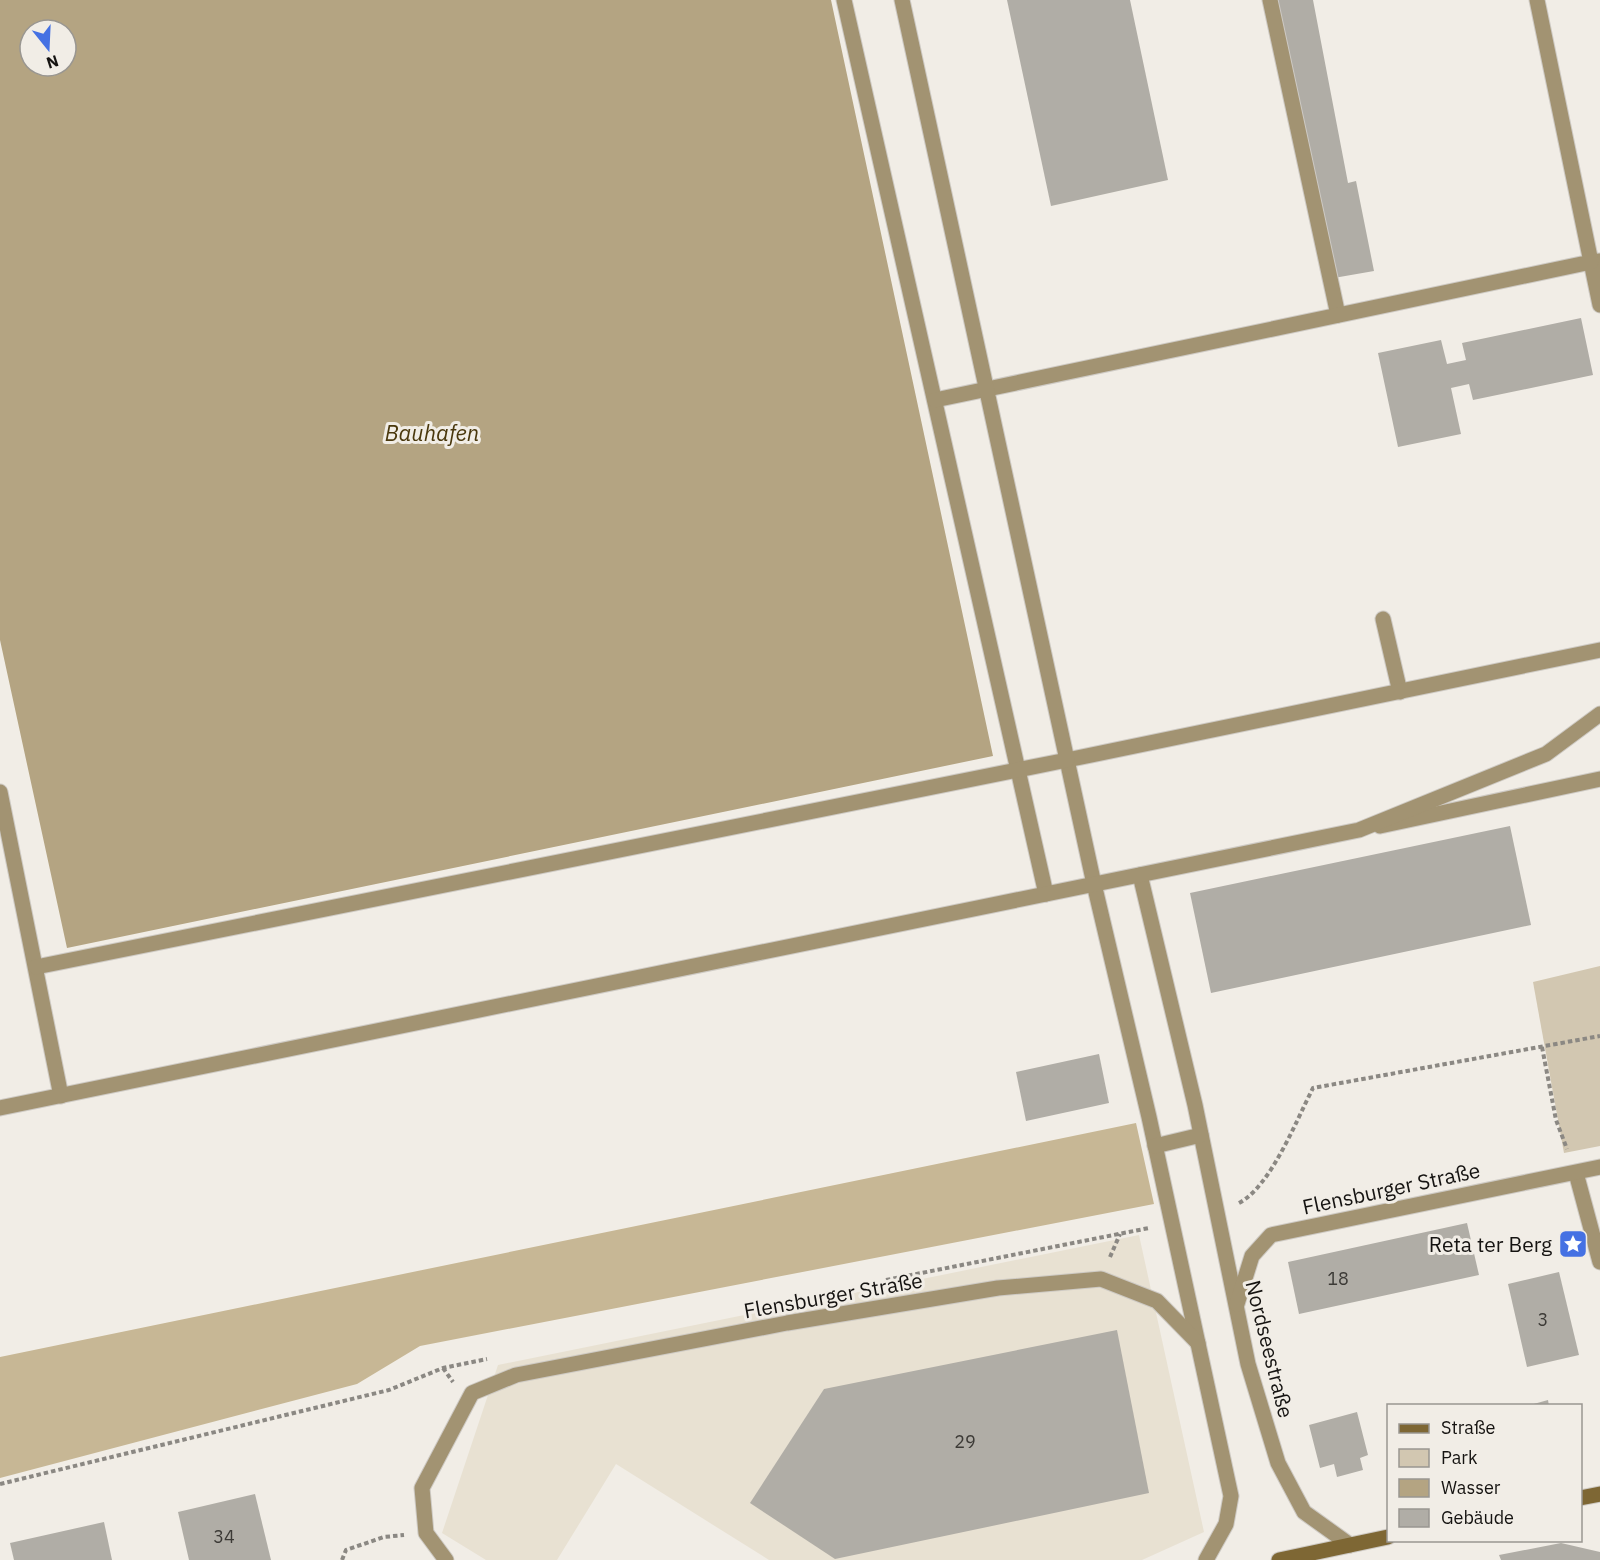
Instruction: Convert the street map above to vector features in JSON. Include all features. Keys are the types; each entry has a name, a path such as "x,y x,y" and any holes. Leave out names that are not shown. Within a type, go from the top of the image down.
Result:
{"main road":[{"path":"1582,1498 1600,1494"},
{"path":"1279,1560 1387,1537"}],"street":[{"path":"844,0 1046,894"},
{"path":"902,0 1094,884 1149,1117 1231,1496 1226,1524 1206,1560"},
{"path":"1270,0 1338,315"},
{"path":"1537,0 1596,261 1600,305"},
{"path":"934,400 1596,261"},
{"path":"1383,619 1400,692"},
{"path":"36,967 1018,770 1600,650"},
{"path":"1359,830 1546,754 1600,714"},
{"path":"0,1108 1600,779"},
{"path":"0,792 61,1096"},
{"name":"Nordseestraße","path":"1140,875 1195,1105 1248,1364 1278,1463 1304,1512 1350,1545"},
{"path":"1155,1146 1201,1135"},
{"name":"Flensburger Straße","path":"1237,1307 1252,1256 1271,1235 1600,1167"},
{"path":"1576,1173 1600,1262"},
{"name":"Flensburger Straße","path":"426,1533 422,1488 466,1403 472,1393 516,1375 788,1323 998,1287 1101,1279 1157,1301 1197,1343"},
{"path":"426,1533 446,1560"}],"path":[{"path":"1218,1215 1250,1197 1265,1181 1314,1088 1600,1036"},
{"path":"1542,1047 1556,1120 1576,1173"},
{"path":"1121,1233 1172,1223"},
{"path":"0,1484 390,1390 443,1368"},
{"path":"342,1560 346,1550 384,1537 426,1533"}],"shaded area":[{"path":"1136,1123 1154,1204 420,1346 357,1384 0,1478 0,1357"},
{"path":"1139,1235 1204,1532 1142,1560 769,1560 616,1464 557,1560 486,1560 442,1533 498,1365"}],"green space":[{"path":"1600,966 1600,1146 1564,1153 1533,982"}],"water":[{"name":"Bauhafen","path":"0,0 831,0 993,756 67,948 0,640"}],"building":[{"path":"1007,0 1130,0 1168,180 1051,206"},
{"path":"1274,0 1313,0 1348,183 1356,181 1374,271 1328,279"},
{"path":"1581,318 1593,375 1473,400 1469,384 1451,388 1461,434 1398,447 1378,353 1441,340 1447,364 1466,360 1462,343"},
{"path":"1510,826 1531,925 1211,993 1190,893"},
{"path":"1099,1054 1109,1103 1026,1121 1016,1072"},
{"path":"1467,1223 1479,1275 1299,1314 1288,1262"},
{"path":"1559,1272 1579,1355 1527,1367 1508,1284"},
{"path":"1117,1330 1149,1493 835,1559 750,1503 824,1389"},
{"path":"1548,1400 1549,1404 1534,1404"},
{"path":"1357,1412 1368,1455 1360,1458 1363,1470 1337,1477 1334,1464 1320,1468 1309,1425"},
{"path":"255,1494 271,1560 189,1560 178,1512"},
{"path":"104,1522 112,1560 14,1560 10,1543"},
{"path":"1561,1543 1600,1552 1600,1560 1501,1560 1499,1555"}],"place":[{"name":"Reta ter Berg","path":"1573,1244"}]}
